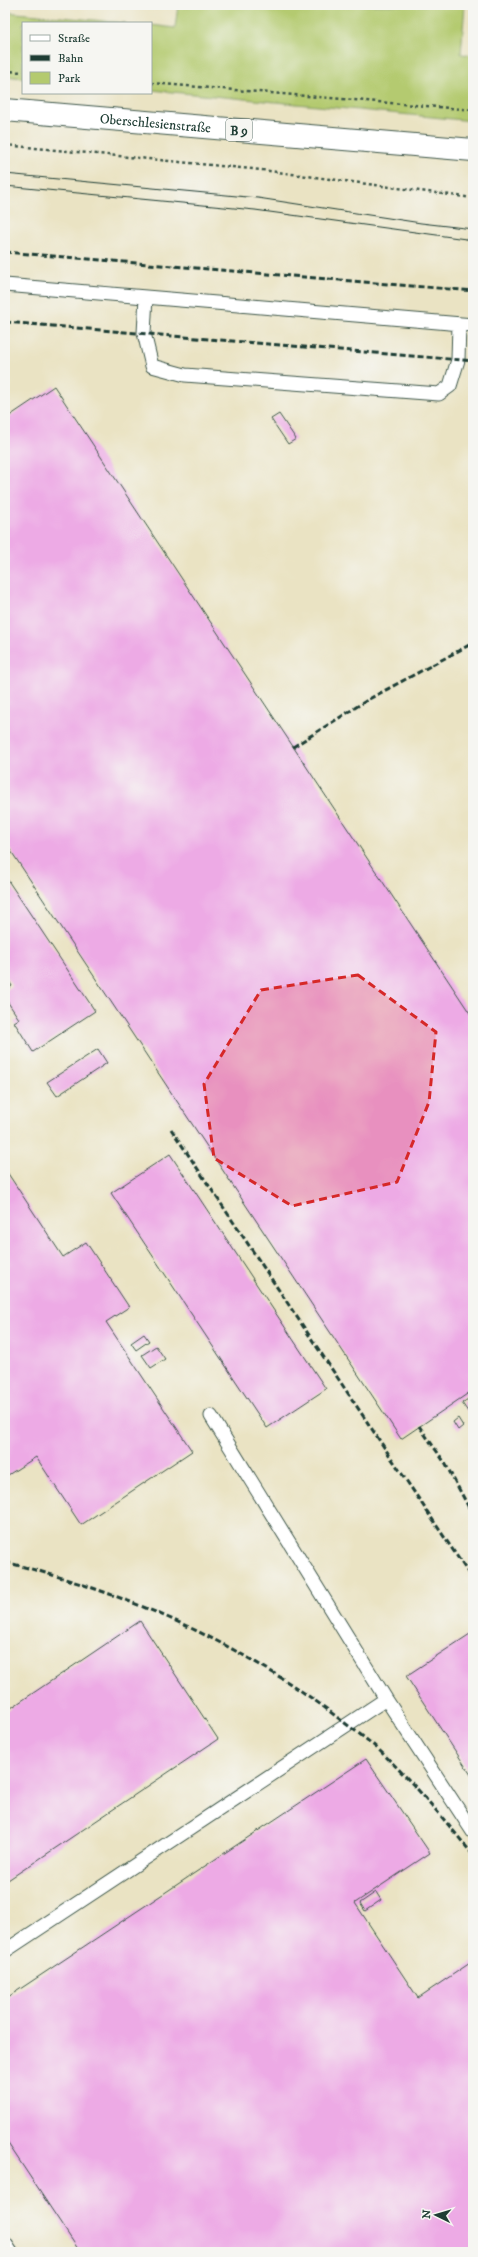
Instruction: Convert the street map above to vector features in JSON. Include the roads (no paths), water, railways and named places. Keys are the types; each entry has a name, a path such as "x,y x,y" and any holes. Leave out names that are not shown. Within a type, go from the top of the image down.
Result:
{"main road":[{"name":"Oberschlesienstraße","path":"5,110 473,150"}],"lane":[{"path":"5,285 473,325"},
{"path":"146,297 144,333 152,366 184,374 439,394 450,386 458,360 459,324"},
{"path":"211,1416 386,1699 473,1832"},
{"path":"5,1952 386,1699"},
{"path":"5,2243 11,2252"}],"tram line":[{"path":"5,174 258,198 421,223 473,229"},
{"path":"5,186 255,210 473,240"}],"railway":[{"path":"5,252 473,291"},
{"path":"5,322 473,361"},
{"path":"293,747 369,699 473,643"},
{"path":"171,1129 473,1580"},
{"path":"419,1426 445,1463 473,1515"},
{"path":"5,1562 91,1587 174,1620 253,1661 291,1684 368,1740 380,1751 405,1776 473,1855"}]}
